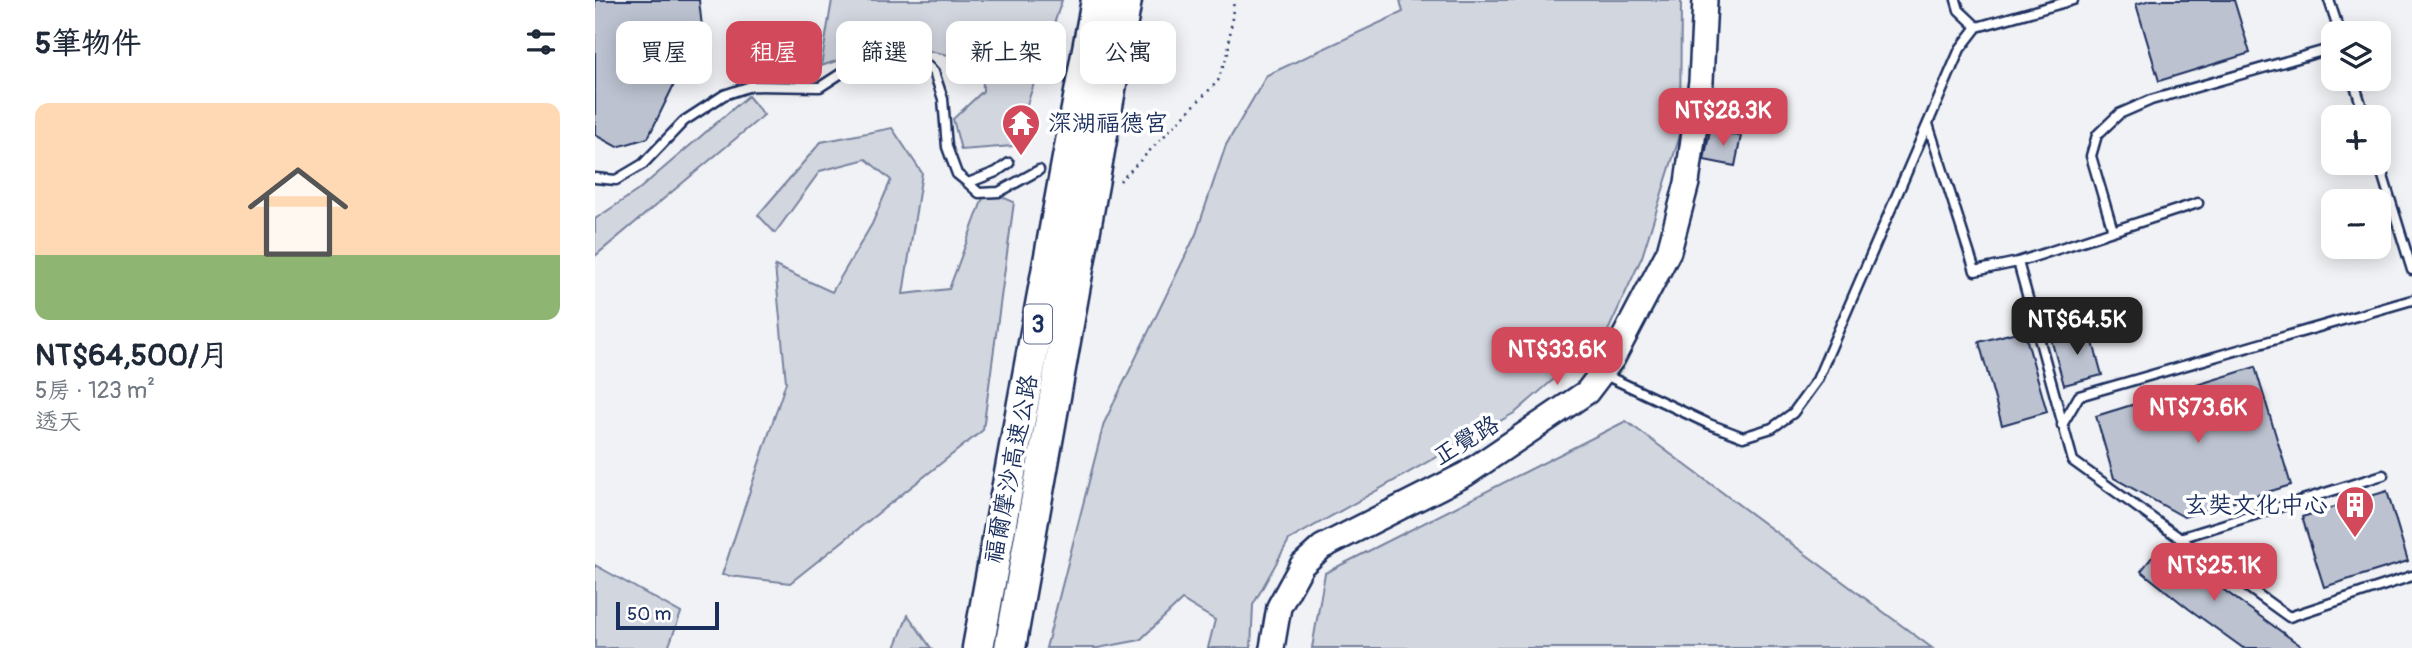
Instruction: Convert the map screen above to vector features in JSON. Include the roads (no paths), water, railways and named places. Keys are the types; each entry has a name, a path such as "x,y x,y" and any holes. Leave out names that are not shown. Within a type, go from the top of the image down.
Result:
{"highway":[{"name":"福爾摩沙高速公路","path":"978,648 1097,0"},
{"name":"福爾摩沙高速公路","path":"1010,648 1126,0"}],"street":[{"name":"正覺路","path":"1272,648 1279,607 1302,565 1322,547 1466,474 1551,419 1587,392 1602,374 1628,335 1669,251 1687,183 1700,80 1705,0"}],"lane":[{"path":"1956,0 1959,10 1977,27"},
{"path":"1602,374 1743,437 1772,428 1793,413 1817,380 1960,49 1977,27 2073,0"},
{"path":"2329,0 2336,21"},
{"path":"2113,231 2091,156 2097,135 2119,114 2151,100 2321,51"},
{"path":"595,178 616,180 643,164 684,121 724,95 751,86 820,87 871,54 896,52 918,58 934,72 943,99 947,147 957,174 979,193 999,192 1039,170"},
{"path":"1928,124 1975,271 2018,262 2198,203"},
{"path":"968,183 996,172 1009,163"},
{"path":"2383,175 2412,270"},
{"path":"2018,262 2073,461 2289,617 2412,576"},
{"path":"2062,425 2079,396 2412,300"},
{"path":"2181,538 2383,475"}],"place":[{"name":"深湖福德宮","path":"1021,157"},
{"name":"玄奘文化中心","path":"2355,539"}]}
